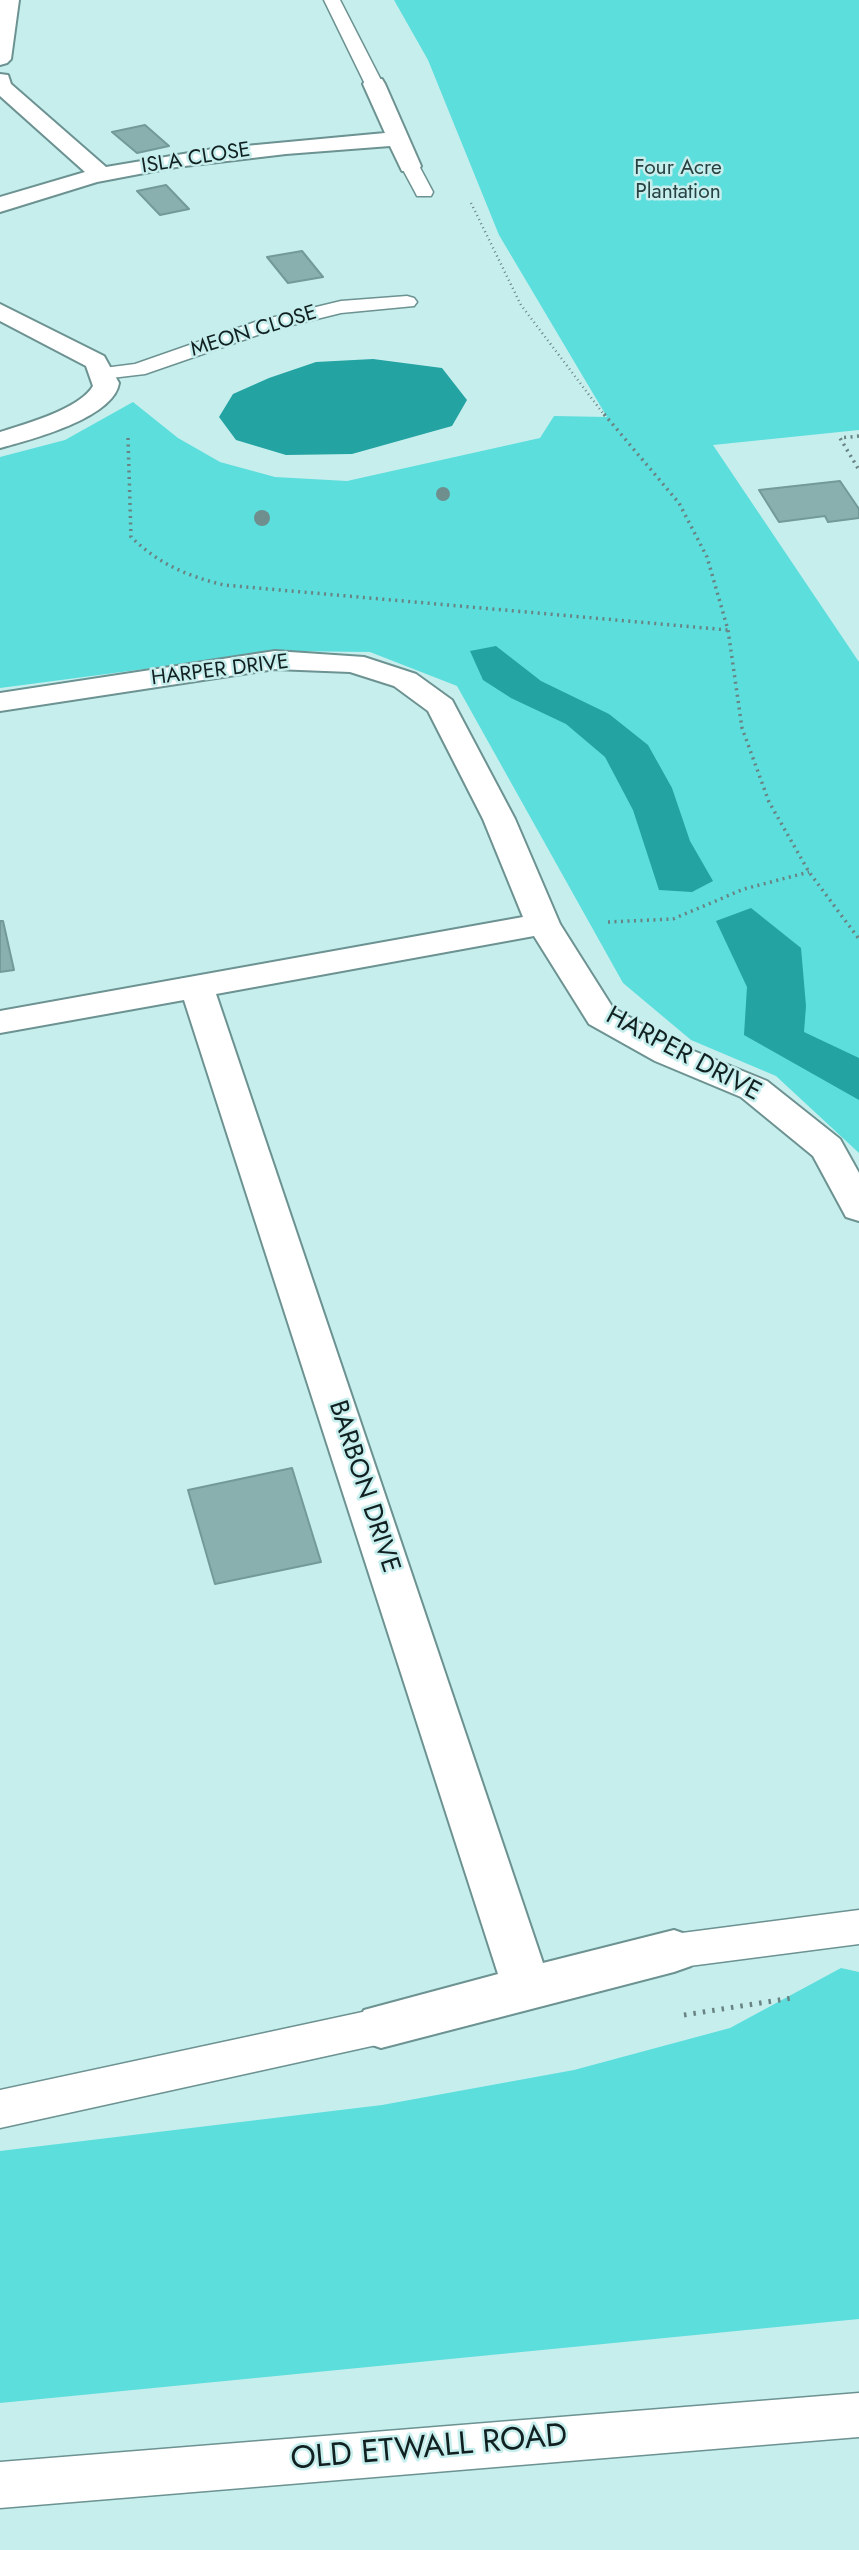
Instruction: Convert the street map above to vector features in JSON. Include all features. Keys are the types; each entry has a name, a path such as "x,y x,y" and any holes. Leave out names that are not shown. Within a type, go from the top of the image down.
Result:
{"street":[{"path":"0,59 9,0"},
{"path":"0,79 1,86 102,174"},
{"path":"374,84 410,166"},
{"name":"ISLA CLOSE","path":"0,205 102,174 246,151 397,139"},
{"path":"0,311 95,361 102,385 56,420 0,440"},
{"name":"HARPER DRIVE","path":"0,702 275,660 353,663 405,680 441,706 499,819 542,924 601,1016 667,1053 754,1089 827,1148 859,1208"},
{"path":"0,1022 542,924"},
{"name":"BARBON DRIVE","path":"197,988 527,1987"},
{"path":"381,2026 674,1951"}],"lane":[{"path":"332,0 374,84"},
{"path":"410,166 424,192"},
{"name":"MEON CLOSE","path":"102,385 265,325 341,307 407,302"},
{"path":"674,1951 859,1927"},
{"path":"0,2109 381,2026"},
{"name":"OLD ETWALL ROAD","path":"0,2485 859,2414"}],"path":[{"path":"467,196 521,305 611,423 679,503 706,557 728,630 742,728 769,802 809,872 859,939"},
{"path":"102,385 127,405 131,537 154,560 183,575 224,585 728,630"},
{"path":"859,436 839,438 859,470"},
{"path":"542,924 673,919 744,889 809,872"}],"green space":[{"name":"Four Acre Plantation","path":"394,0 859,0 859,430 713,445 859,662 859,1153 776,1076 691,1040 623,983 457,686 370,652 282,651 0,688 0,457 65,440 133,402 178,438 220,462 275,477 347,481 540,438 554,416 607,417 499,235 428,60"},
{"path":"841,1968 859,1972 859,2319 0,2403 0,2151 382,2105 574,2070 730,2028"}],"shaded area":[{"path":"373,359 442,368 467,400 452,426 352,454 286,455 236,440 219,417 233,394 269,378 316,362"},
{"path":"496,646 541,681 609,714 648,745 672,788 690,841 713,881 692,892 659,890 633,810 605,757 566,724 511,698 483,680 470,651"},
{"path":"751,908 801,948 806,1006 804,1032 859,1058 859,1100 744,1035 747,987 716,921"}],"building":[{"path":"145,125 169,146 137,153 112,132"},
{"path":"166,185 189,209 160,215 137,191"},
{"path":"302,251 323,277 288,283 267,257"},
{"path":"840,481 859,509 859,518 828,522 825,516 779,522 759,490"},
{"path":"0,921 3,921 14,970 0,972"},
{"path":"292,1468 321,1562 215,1584 188,1490"}]}
